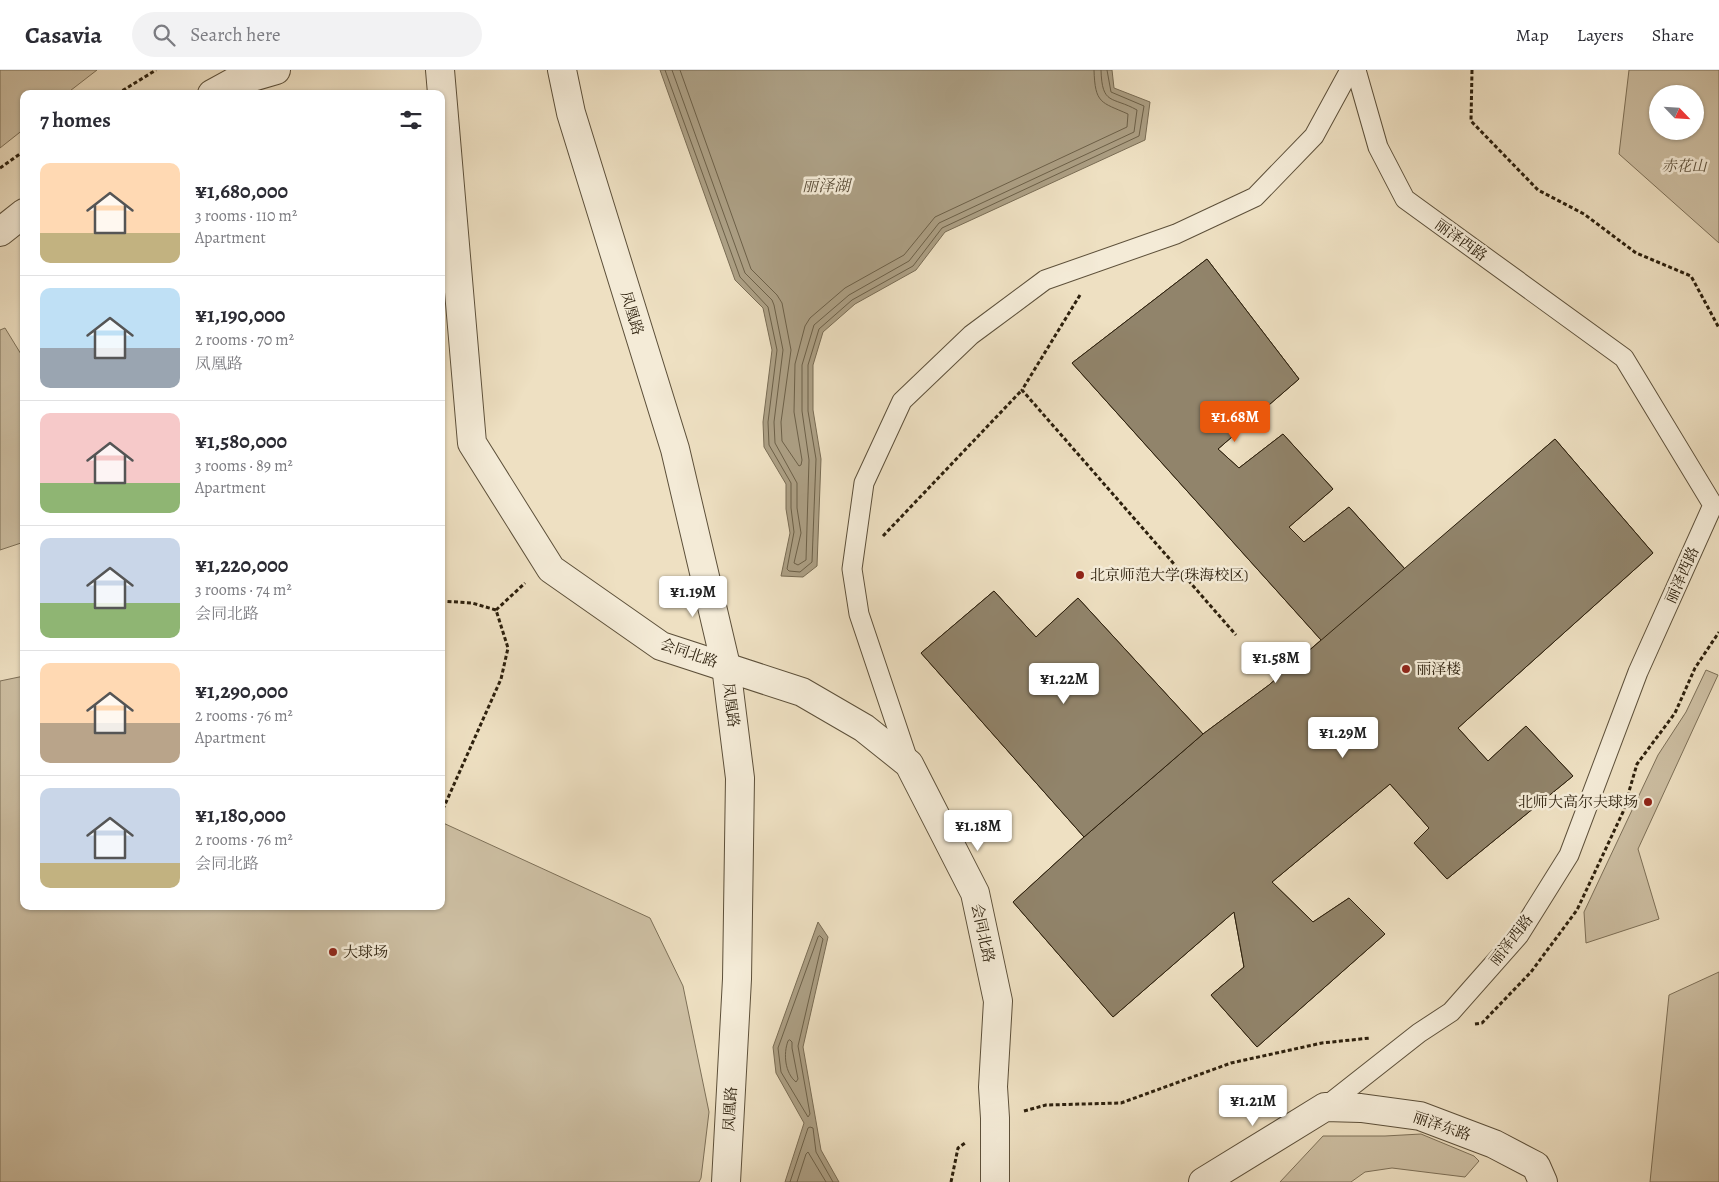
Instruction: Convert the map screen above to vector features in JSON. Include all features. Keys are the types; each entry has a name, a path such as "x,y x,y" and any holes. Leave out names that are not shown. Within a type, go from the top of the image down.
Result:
{"street":[{"path":"219,90 232,83 276,70"},
{"name":"会同北路","path":"440,70 442,90"},
{"name":"凤凰路","path":"562,70 571,112 674,449 726,666 740,778 738,979 726,1182"},
{"name":"会同北路","path":"445,128 472,443 551,569 661,646 802,692 864,728 909,764 974,893 998,1001 993,1088 995,1182"},
{"path":"0,232 20,216"},
{"path":"1203,1182 1325,1108"},
{"name":"丽泽东路","path":"1325,1108 1361,1108 1420,1116 1494,1144 1536,1166 1543,1182"}],"lane":[{"path":"909,764 859,614 852,569 864,483 902,402 971,335 1045,280 1176,234 1255,197 1314,136 1350,70"},
{"name":"丽泽西路","path":"1325,1108 1419,1033 1451,1012 1524,927 1569,855 1638,672 1713,505 1624,358 1404,199 1378,146 1356,70"}],"path":[{"path":"124,90 156,70"},
{"path":"1472,70 1470,121 1538,190 1584,214 1636,253 1691,276 1719,328"},
{"path":"0,168 20,155"},
{"path":"852,569 1022,390 1101,261"},
{"path":"1022,390 1236,635"},
{"path":"496,610 539,570 551,569"},
{"path":"445,601 472,603 496,610"},
{"path":"445,805 501,679 508,648 496,610"},
{"path":"1473,1024 1482,1023 1531,972 1577,910 1623,812 1637,764 1675,713 1695,668 1719,632"},
{"path":"995,1118 1046,1105 1121,1103 1231,1063 1322,1042 1371,1038"}],"green space":[{"path":"0,70 97,70 71,90 20,90 20,132 0,148"},
{"name":"赤花山","path":"1629,70 1719,70 1719,243 1619,154"},
{"path":"5,328 20,352 20,543 0,550 0,330"},
{"name":"北师大高尔夫球场","path":"1706,670 1718,675 1638,849 1659,919 1586,943 1584,912 1658,755 1686,712"},
{"name":"大球场","path":"20,677 20,910 445,910 445,824 650,918 683,986 709,1112 699,1182 0,1182 0,681"},
{"path":"1719,972 1719,1182 1650,1182 1669,995"},
{"path":"1421,1134 1474,1156 1479,1161 1465,1177 1392,1168 1365,1172 1351,1182 1280,1182 1323,1136"}],"water":[{"name":"丽泽湖","path":"660,70 1112,70 1114,88 1150,102 1145,140 945,232 916,270 855,304 823,332 813,365 813,410 821,459 817,566 803,577 781,576 790,533 786,509 786,484 764,447 763,422 772,350 763,308 735,280"},
{"path":"818,922 828,937 803,1047 821,1150 839,1182 785,1182 804,1123 776,1073 773,1047"}],"building":[{"path":"1207,259 1299,379 1218,449 1239,468 1283,434 1333,489 1289,527 1304,542 1349,507 1405,569 1321,640 1072,363"},
{"name":"丽泽楼","path":"1207,259 1299,379 1218,449 1239,468 1283,434 1333,489 1289,527 1304,542 1349,507 1405,569 1555,439 1653,553 1458,728 1488,761 1526,726 1573,776 1447,879 1414,843 1429,828 1390,784 1272,882 1313,922 1349,898 1385,934 1257,1047 1211,995 1244,967 1234,912 1113,1017 1013,902 1084,837 921,653 994,591 1036,637 1078,598 1203,734 1269,685 1321,640 1072,363"},
{"name":"丽泽楼","path":"1555,439 1653,553 1458,728 1488,761 1526,726 1573,776 1447,879 1414,843 1429,828 1390,784 1272,882 1313,922 1349,898 1385,934 1257,1047 1211,995 1244,967 1234,912 1113,1017 1013,902 1084,837 1203,734 1269,685"},
{"path":"994,591 1036,637 1078,598 1203,734 1084,837 921,653"}],"place":[{"name":"北京师范大学(珠海校区)","path":"1080,575"},
{"name":"丽泽楼","path":"1406,669"},
{"name":"北师大高尔夫球场","path":"1648,802"},
{"name":"大球场","path":"333,952"}]}
